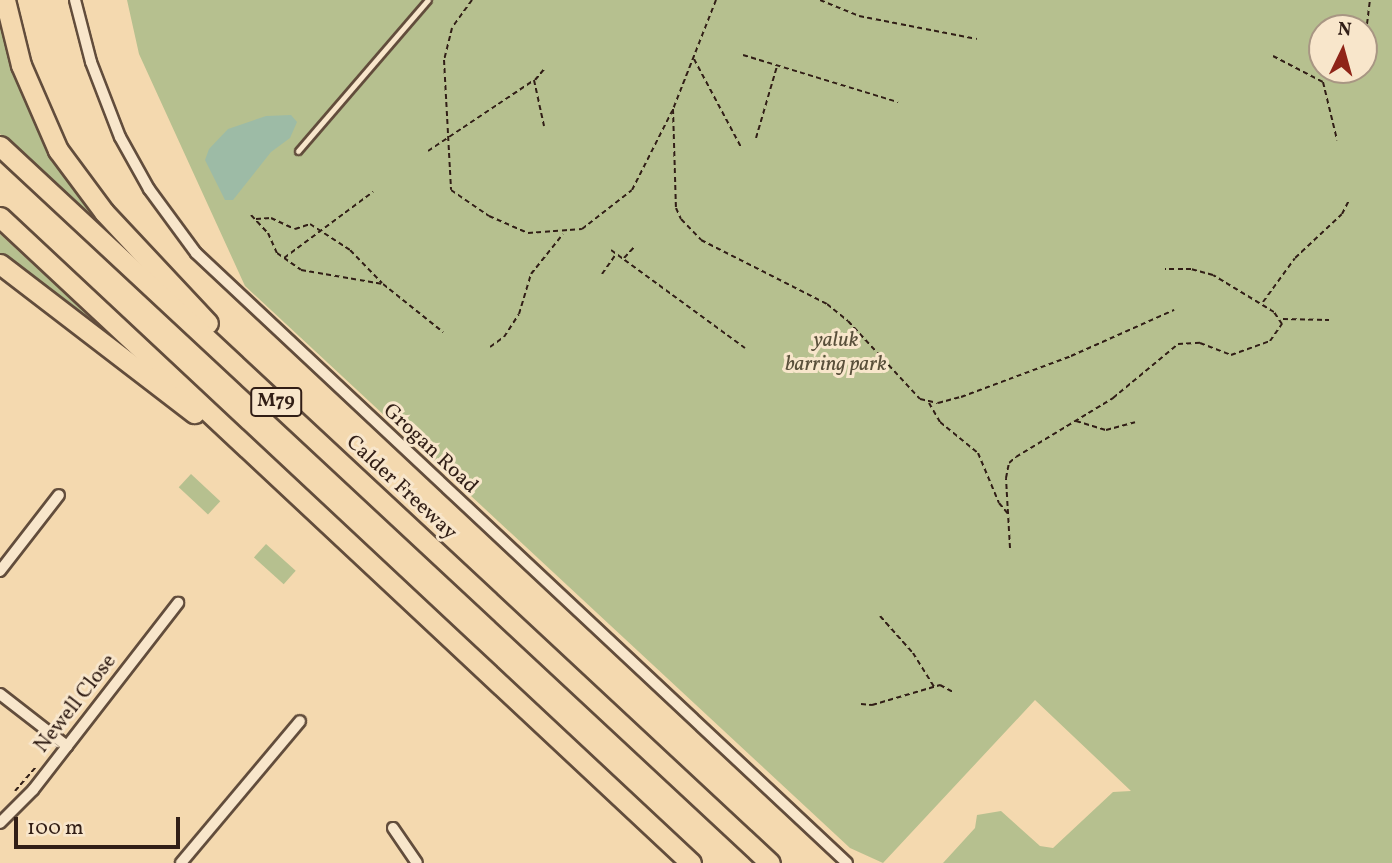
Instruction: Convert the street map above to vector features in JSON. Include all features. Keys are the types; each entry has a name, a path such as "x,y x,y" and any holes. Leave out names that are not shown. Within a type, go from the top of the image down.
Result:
{"highway":[{"path":"5,0 21,65 50,135 104,212 226,343 551,659"},
{"name":"Calder Freeway","path":"0,146 770,863"},
{"name":"M79","path":"0,217 691,863"},
{"path":"0,264 114,349 324,520"}],"street":[{"name":"Grogan Road","path":"75,0 90,62 120,136 149,189 197,253 847,863"},
{"path":"0,571 59,495"},
{"name":"Newell Close","path":"0,823 33,790 178,603"},
{"path":"0,694 68,746"},
{"path":"181,863 299,721"},
{"path":"393,828 417,863"}],"lane":[{"path":"298,151 428,0"}],"path":[{"path":"472,0 446,42 452,190 458,196 528,233 564,233 582,229 610,203 626,198 673,109 716,0"},
{"path":"820,0 859,16 977,39"},
{"path":"743,55 898,102"},
{"path":"1273,56 1323,82 1337,140"},
{"path":"693,57 741,147"},
{"path":"756,138 777,66"},
{"path":"428,151 534,80 545,68"},
{"path":"534,80 544,126"},
{"path":"673,109 676,208 688,231 759,273 827,304 848,321 920,399 929,402 961,397 1071,356 1174,310"},
{"path":"284,259 373,192"},
{"path":"1262,303 1294,258 1342,214 1349,200"},
{"path":"251,215 284,259 307,273 383,284"},
{"path":"255,219 271,218 295,229 310,224 322,231 350,250 383,284 443,332"},
{"path":"490,347 504,337 519,314 531,274 564,233"},
{"path":"623,259 635,246"},
{"path":"611,250 745,348"},
{"path":"603,274 617,254"},
{"path":"1165,269 1202,271 1262,303 1282,319 1329,320"},
{"path":"1010,548 1009,463 1113,398 1178,344 1199,343 1222,354 1240,353 1270,341 1282,319"},
{"path":"929,402 940,422 978,453 999,503 1009,516"},
{"path":"1076,421 1106,430 1135,422"},
{"path":"880,616 913,653 934,687"},
{"path":"861,704 872,705 940,685 953,692"},
{"path":"10,797 42,760"}],"green space":[{"name":"yaluk barring park","path":"127,0 1392,0 1392,863 943,863 975,828 977,815 1001,811 1040,846 1053,848 1113,792 1131,791 1035,700 883,863 850,848 245,286 139,54"},
{"path":"0,8 6,45 23,94 50,152 167,287 0,134"},
{"path":"0,234 100,327 98,331 0,258"},
{"path":"191,474 220,501 208,514 179,487"},
{"path":"266,544 296,571 284,584 254,557"}],"shaded area":[{"path":"291,115 297,122 290,138 271,152 233,200 225,200 205,160 209,149 228,129 266,116"}]}
